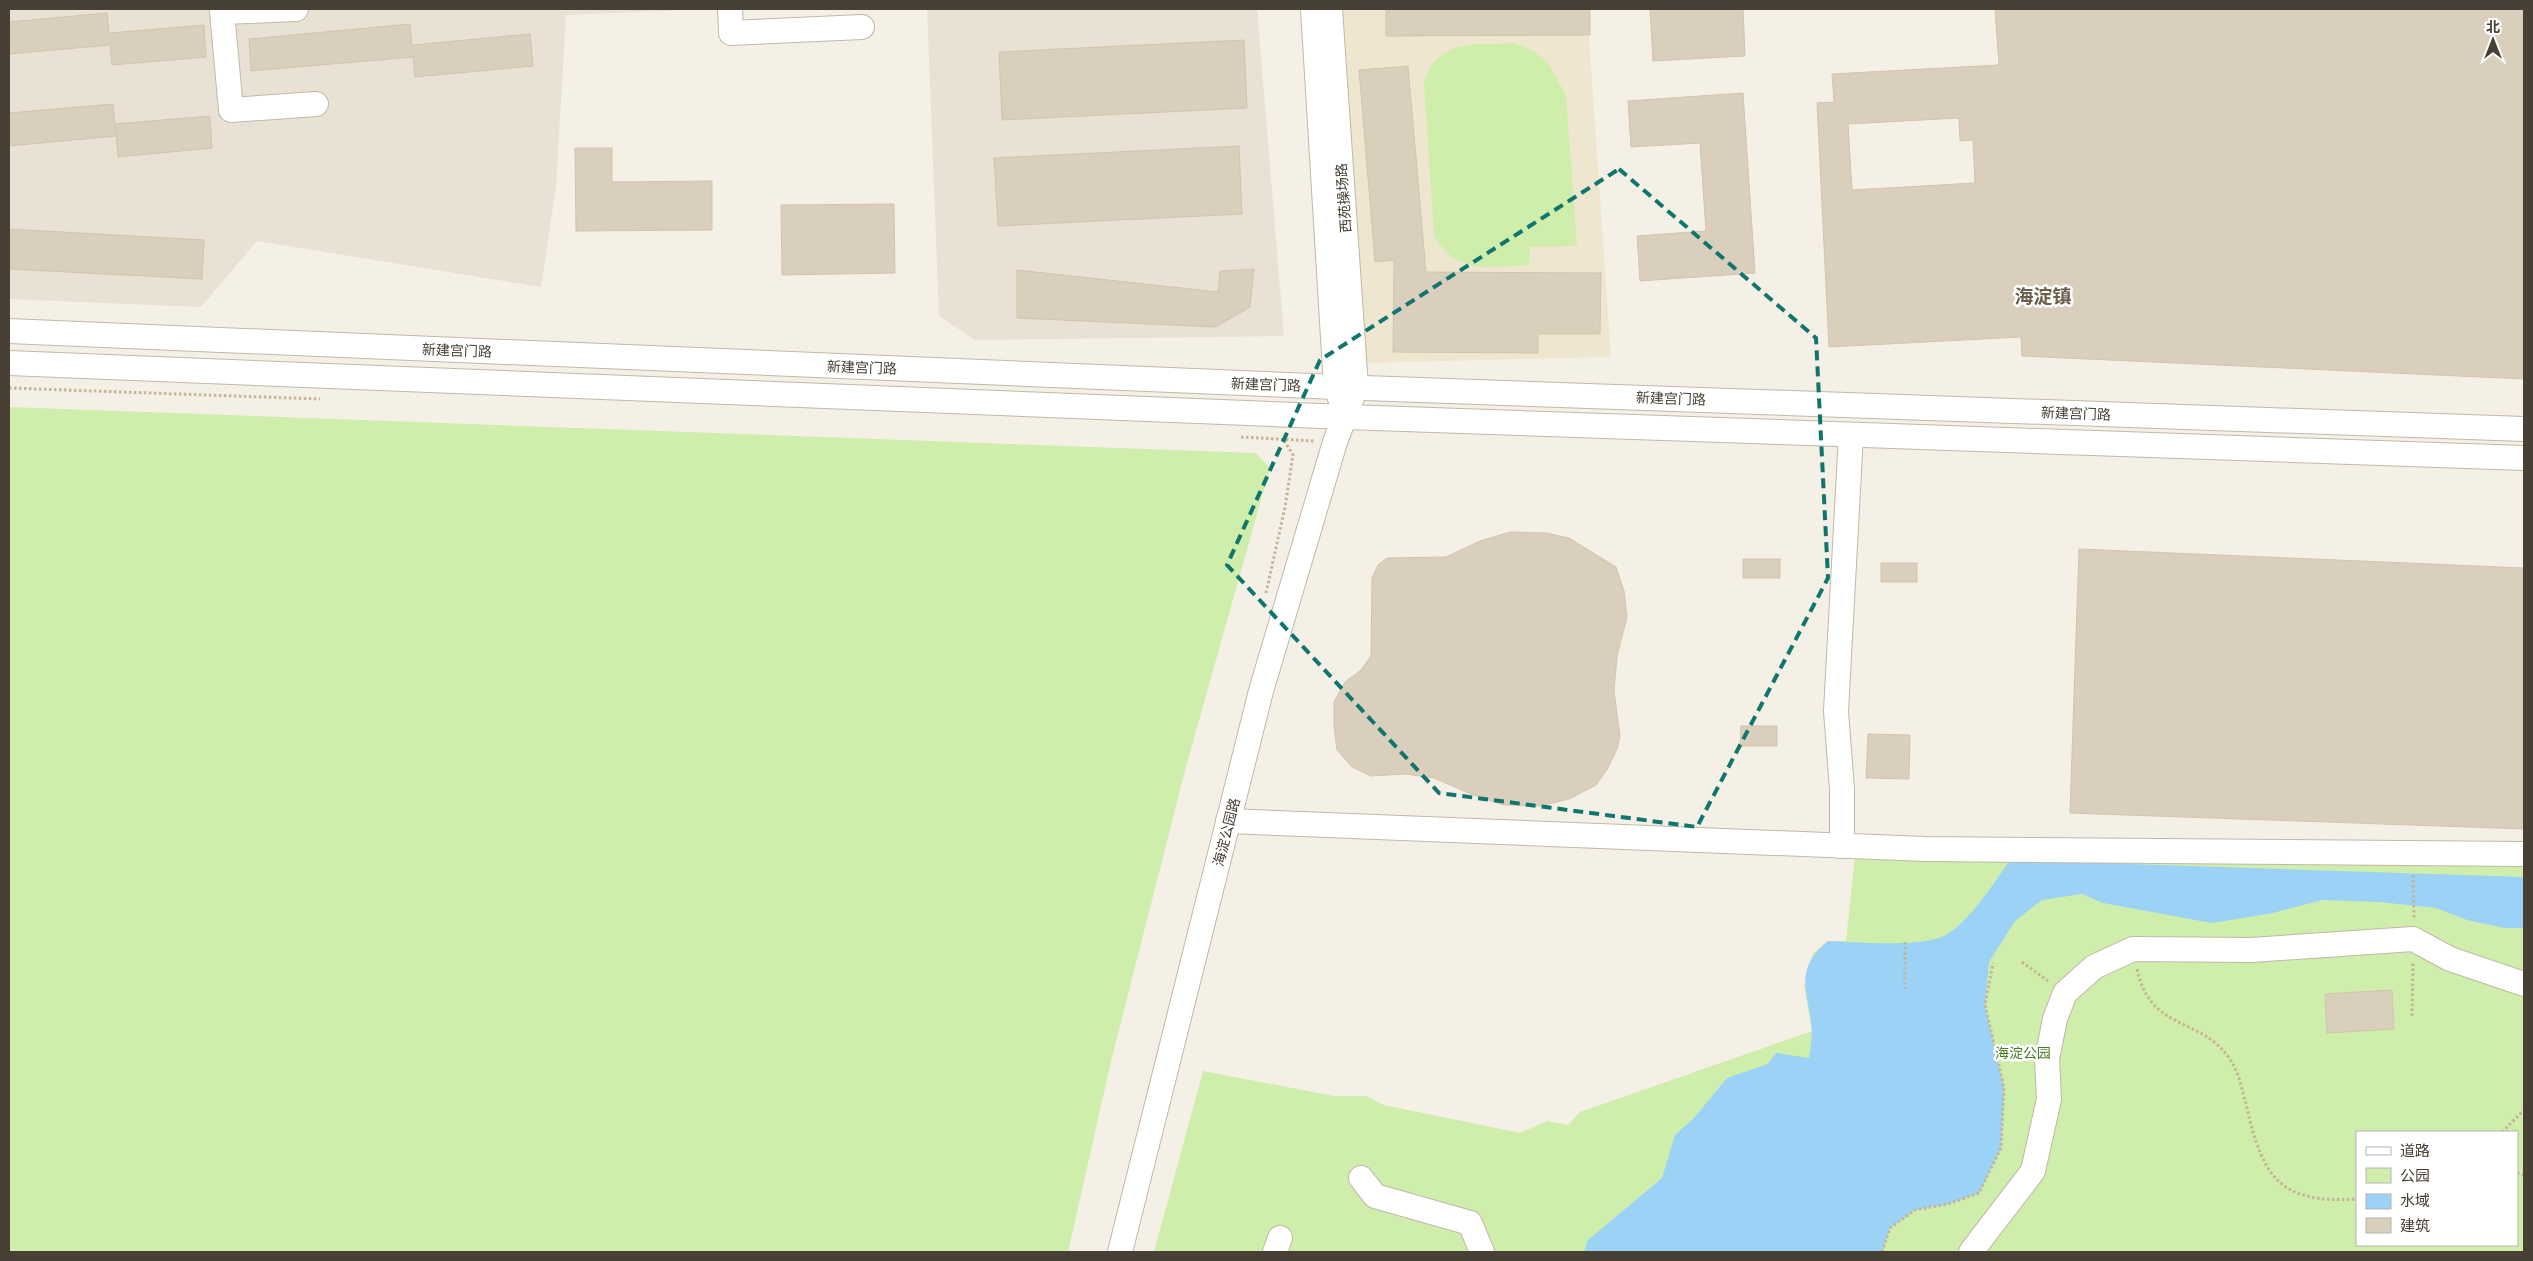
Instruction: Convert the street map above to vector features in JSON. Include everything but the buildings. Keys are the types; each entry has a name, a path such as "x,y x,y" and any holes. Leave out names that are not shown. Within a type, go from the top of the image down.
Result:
{"street":[{"path":"296,9 222,12 231,110 316,104"},
{"path":"730,9 731,34 862,28"},
{"name":"西苑操场路","path":"1313,9 1346,387"},
{"name":"西苑操场路","path":"1330,9 1346,387"},
{"name":"新建宫门路","path":"9,331 1346,387 2524,428"},
{"path":"9,363 1346,417 2524,458"},
{"name":"海淀公园路","path":"1120,1252 1261,691 1335,442 1346,417 1346,387"},
{"path":"1842,846 1842,788 1836,711 1851,435"},
{"path":"1228,821 1925,849 2524,854"},
{"path":"1971,1252 2033,1171 2049,1099 2046,1059 2055,1019 2065,993 2094,967 2134,949 2251,950 2413,939 2450,959 2524,984"},
{"path":"1361,1178 1375,1196 1470,1223 1482,1252"}],"path":[{"path":"2413,875 2414,906"},
{"path":"2412,1016 2413,939"},
{"path":"1905,942 1905,989"},
{"path":"2134,949 2140,983 2150,1002 2163,1014 2216,1043 2229,1058 2239,1076 2255,1145 2264,1165 2278,1181 2309,1198 2356,1198"},
{"path":"2022,962 2065,993"},
{"path":"1882,1252 1890,1228 1915,1210 1948,1204 1979,1193 2001,1148 2004,1088 1985,1005 1993,963"},
{"path":"2503,1131 2524,1110"}],"highlighted area":[{"path":"1619,169 1816,338 1828,578 1697,827 1439,793 1227,565 1320,360"}],"shaded area":[{"path":"9,9 712,9 566,15 556,187 541,287 257,241 201,307 9,299"},
{"path":"927,9 1257,9 1284,336 975,340 939,316"},
{"path":"1342,9 1587,9 1611,357 1365,363"}],"green space":[{"path":"1514,43 1532,50 1548,63 1566,95 1577,246 1530,247 1529,265 1475,266 1463,263 1452,257 1434,235 1424,84 1430,69 1438,58 1448,51 1472,45"},
{"path":"9,407 1256,453 1270,468 1187,763 1112,1057 1068,1252 9,1252"},
{"name":"海淀公园","path":"1856,847 2524,859 2524,1252 1154,1252 1203,1071 1334,1096 1367,1096 1384,1105 1520,1133 1547,1121 1568,1125 1580,1112 1812,1031 1804,986 1813,953 1828,941 1846,941"}],"water":[{"path":"2010,860 2524,877 2524,928 2504,928 2467,920 2436,908 2379,902 2322,900 2273,913 2212,923 2103,903 2082,894 2042,900 2015,921 1989,962 1985,1005 2004,1088 2001,1148 1979,1193 1948,1204 1915,1210 1890,1228 1882,1252 1584,1252 1588,1240 1662,1178 1675,1135 1693,1119 1727,1078 1768,1064 1776,1053 1809,1058 1812,1031 1806,993 1806,972 1817,952 1828,941 1906,943 1922,942 1946,935 1973,911"}],"district":[{"name":"海淀镇","path":"2043,296"}]}
